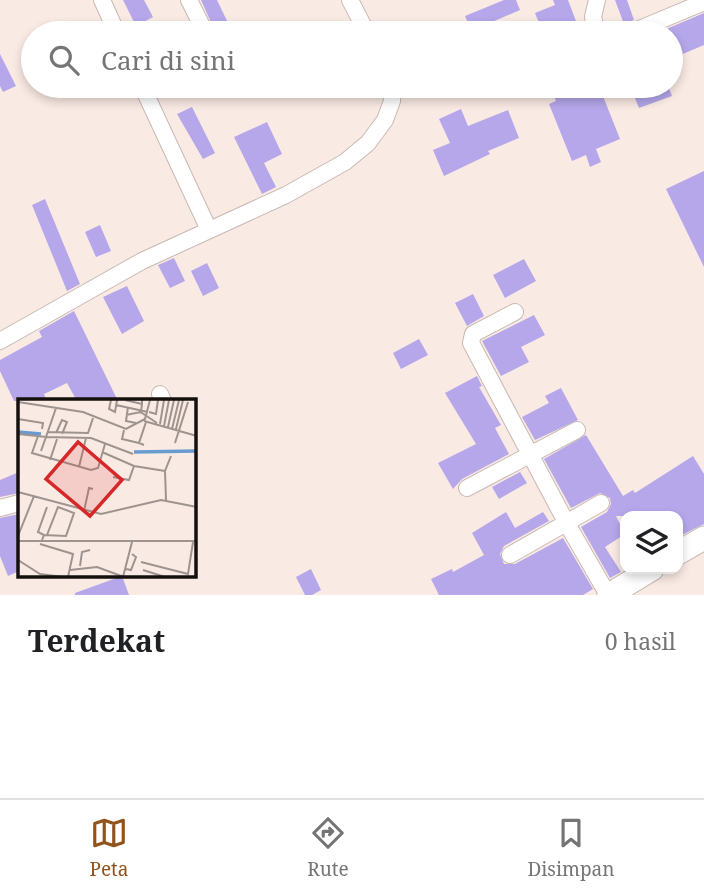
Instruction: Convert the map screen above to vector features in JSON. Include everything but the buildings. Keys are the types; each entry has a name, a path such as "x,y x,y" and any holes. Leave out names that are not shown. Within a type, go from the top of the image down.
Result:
{"street":[{"path":"102,0 112,21"},
{"path":"189,0 200,21"},
{"path":"350,0 361,21"},
{"path":"594,21 597,0"},
{"path":"659,21 704,2"},
{"path":"148,98 209,230"},
{"path":"0,341 142,261 286,195 345,162 368,143 385,120 392,98"},
{"path":"515,312 473,334 471,344 608,595 644,574"},
{"path":"467,488 577,430"},
{"path":"0,508 18,503"},
{"path":"510,555 601,503"},
{"path":"683,550 704,538"}]}
